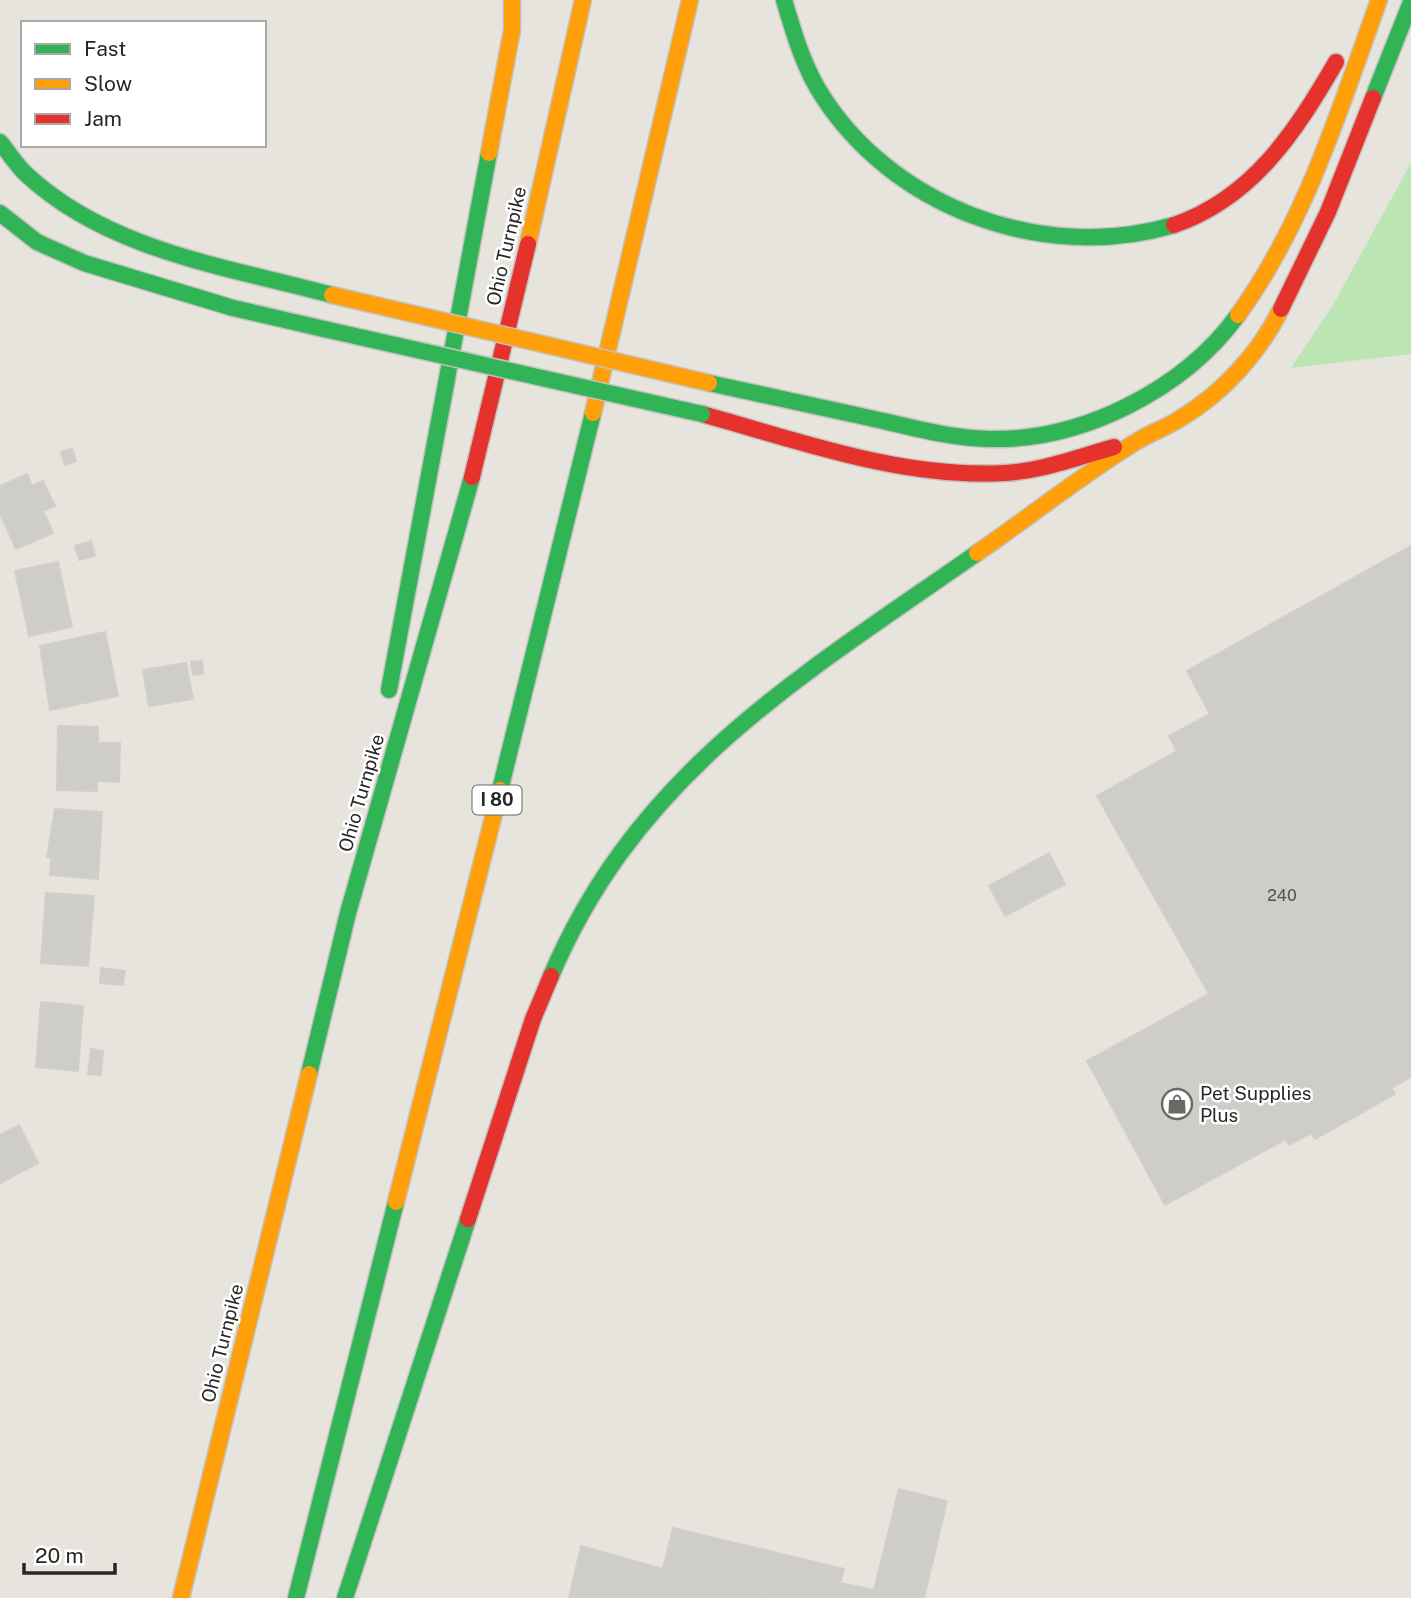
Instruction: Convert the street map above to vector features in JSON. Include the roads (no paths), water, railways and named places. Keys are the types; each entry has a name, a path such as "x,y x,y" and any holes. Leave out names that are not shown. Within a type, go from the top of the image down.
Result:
{"highway":[{"path":"386,708 512,30 512,0"},
{"name":"Ohio Turnpike","path":"181,1598 348,913 483,439 583,0"},
{"name":"I 80","path":"296,1598 570,513 690,0"},
{"path":"784,0 813,82 867,147 929,197 968,216 1008,229 1110,237 1150,234 1184,222 1233,195 1265,164 1300,123 1372,0"},
{"path":"0,142 26,175 89,222 135,242 332,295 709,383 931,432 995,439 1046,433 1085,423 1125,406 1198,358 1226,332 1274,259 1302,196 1379,0"},
{"path":"345,1598 533,1019 572,929 602,876 646,814 685,772 733,728 780,691 1139,440 1182,418 1233,377 1272,327 1323,224 1411,2"},
{"path":"0,213 37,242 84,263 233,307 702,414 839,450 946,471 1004,473 1056,463 1139,440"},
{"path":"348,913 381,735"}],"place":[{"name":"Pet Supplies Plus","path":"1177,1104"}]}
